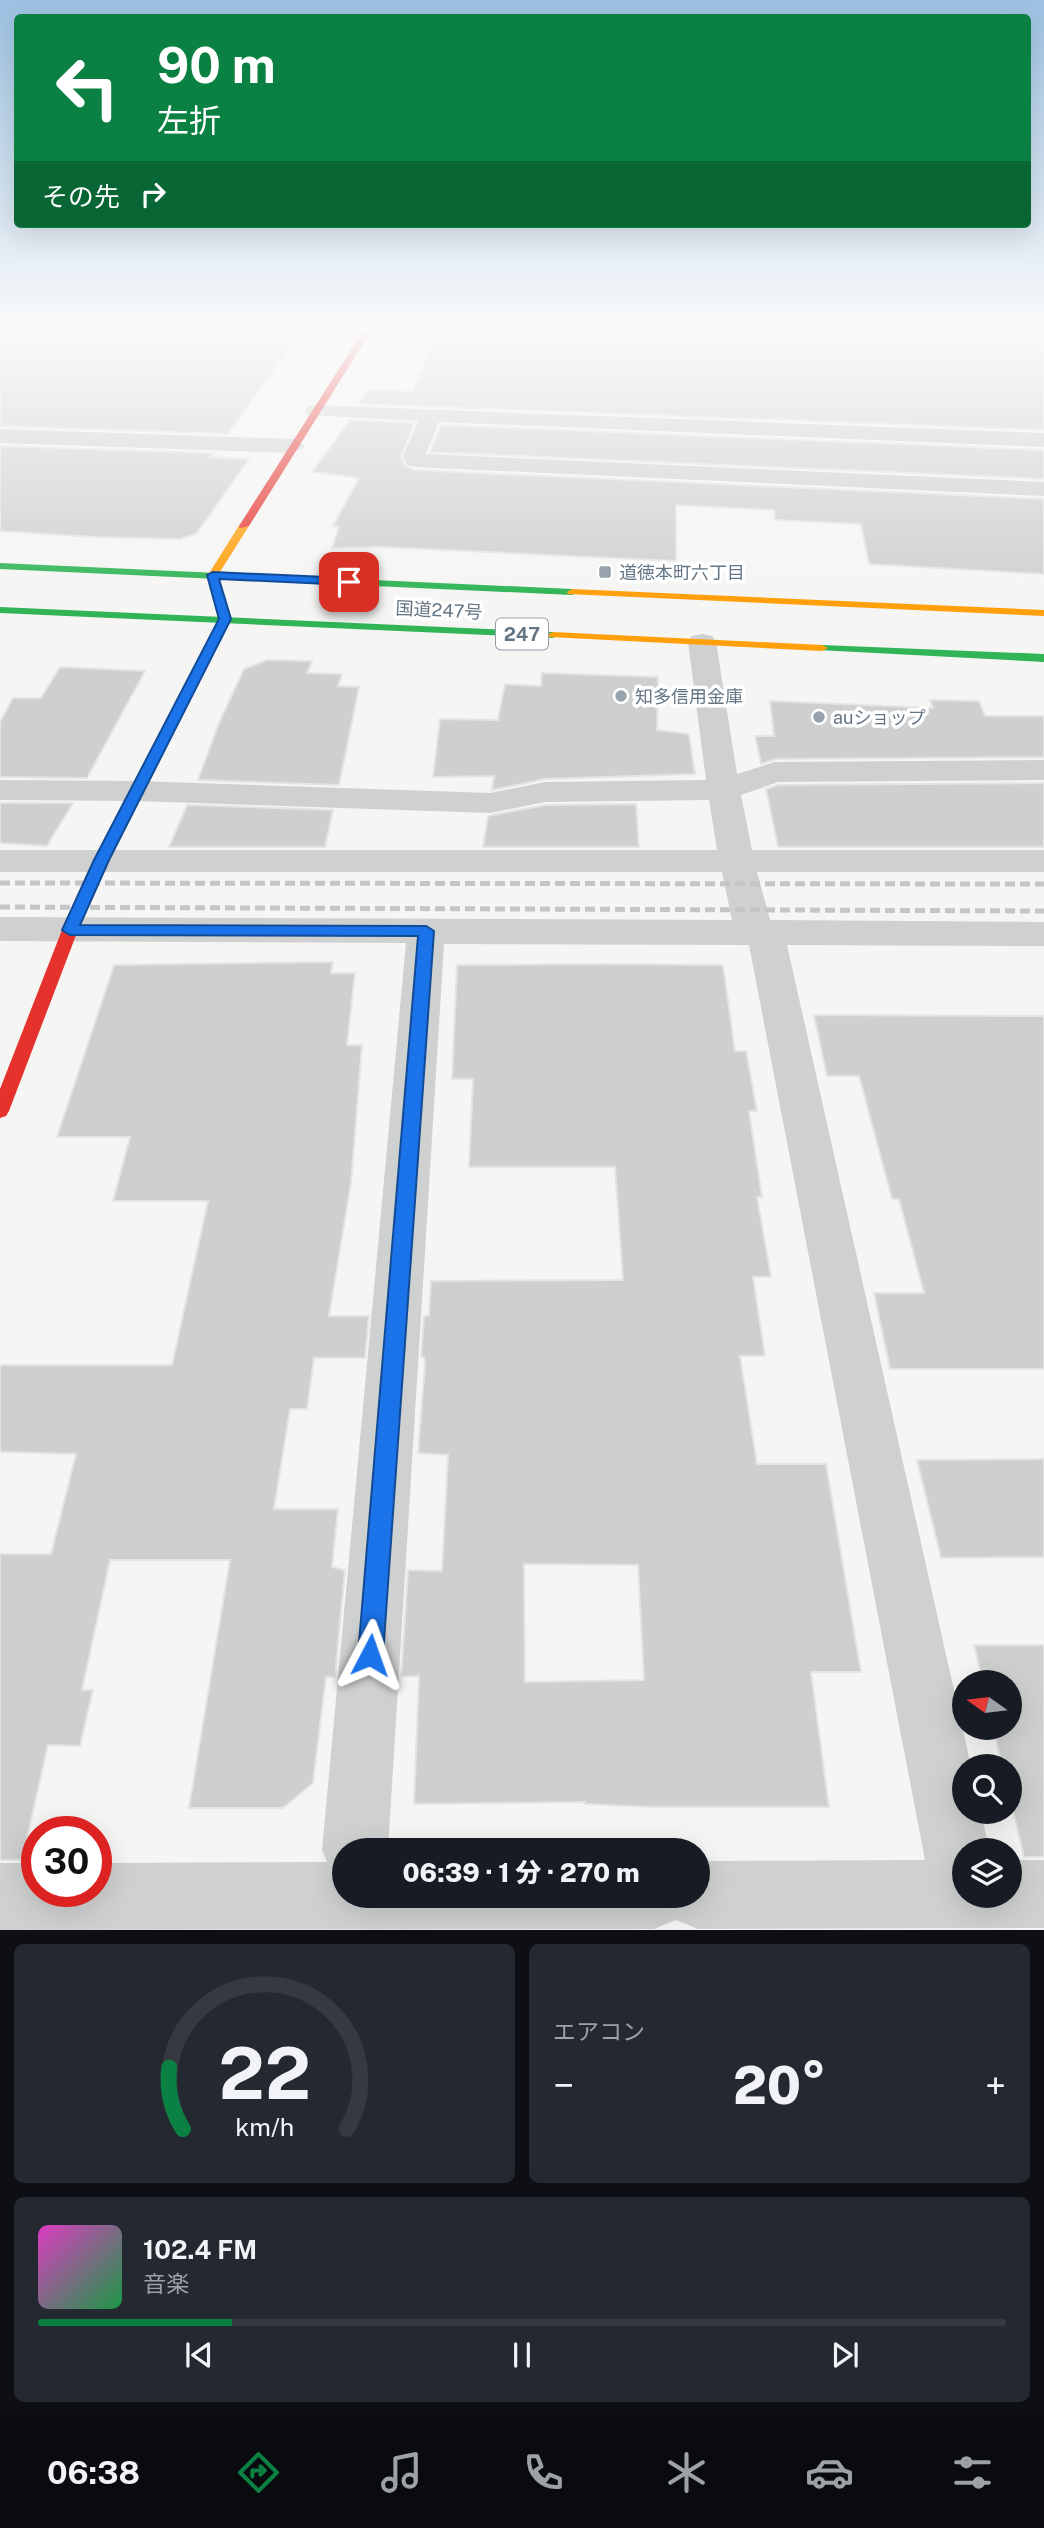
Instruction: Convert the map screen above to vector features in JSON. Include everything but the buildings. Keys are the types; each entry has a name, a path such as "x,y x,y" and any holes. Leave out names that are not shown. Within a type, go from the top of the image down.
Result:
{"main road":[{"path":"0,1111 70,930 101,860 225,619 213,575 312,418"},
{"name":"国道247号","path":"0,566 1044,612"},
{"name":"国道247号","path":"0,610 1044,658"}],"street":[{"path":"431,418 414,456 415,460 1044,489"},
{"path":"485,418 1044,440"},
{"path":"0,436 294,446"},
{"path":"702,642 734,860 759,932 953,1838"},
{"path":"0,790 136,791 490,803 545,792 722,790 775,772 1044,770"},
{"path":"0,861 1044,861"},
{"path":"0,929 1044,934"},
{"path":"356,1838 426,931"},
{"path":"1022,1894 1044,1894"},
{"path":"710,1895 952,1895"},
{"path":"0,1897 332,1896"},
{"path":"349,1930 351,1908"},
{"path":"968,1908 973,1930"}],"railway":[{"path":"0,883 1044,884"},
{"path":"0,907 1044,911"}],"traffic: fast":[{"path":"0,566 572,592"},
{"path":"0,610 553,635"},
{"path":"822,648 1044,658"}],"traffic: slow":[{"path":"115,833 225,619 213,575 244,526"},
{"path":"572,592 1044,613"},
{"path":"553,635 822,648"}],"traffic: jam":[{"path":"244,526 312,418"},
{"path":"0,1111 70,930 115,833"}],"place":[{"name":"道徳本町六丁目","path":"605,572"},
{"name":"知多信用金庫","path":"621,696"},
{"name":"auショップ","path":"819,717"}],"route":[{"path":"349,582 213,575 225,619 101,860 70,930 426,931 370,1655"}]}
